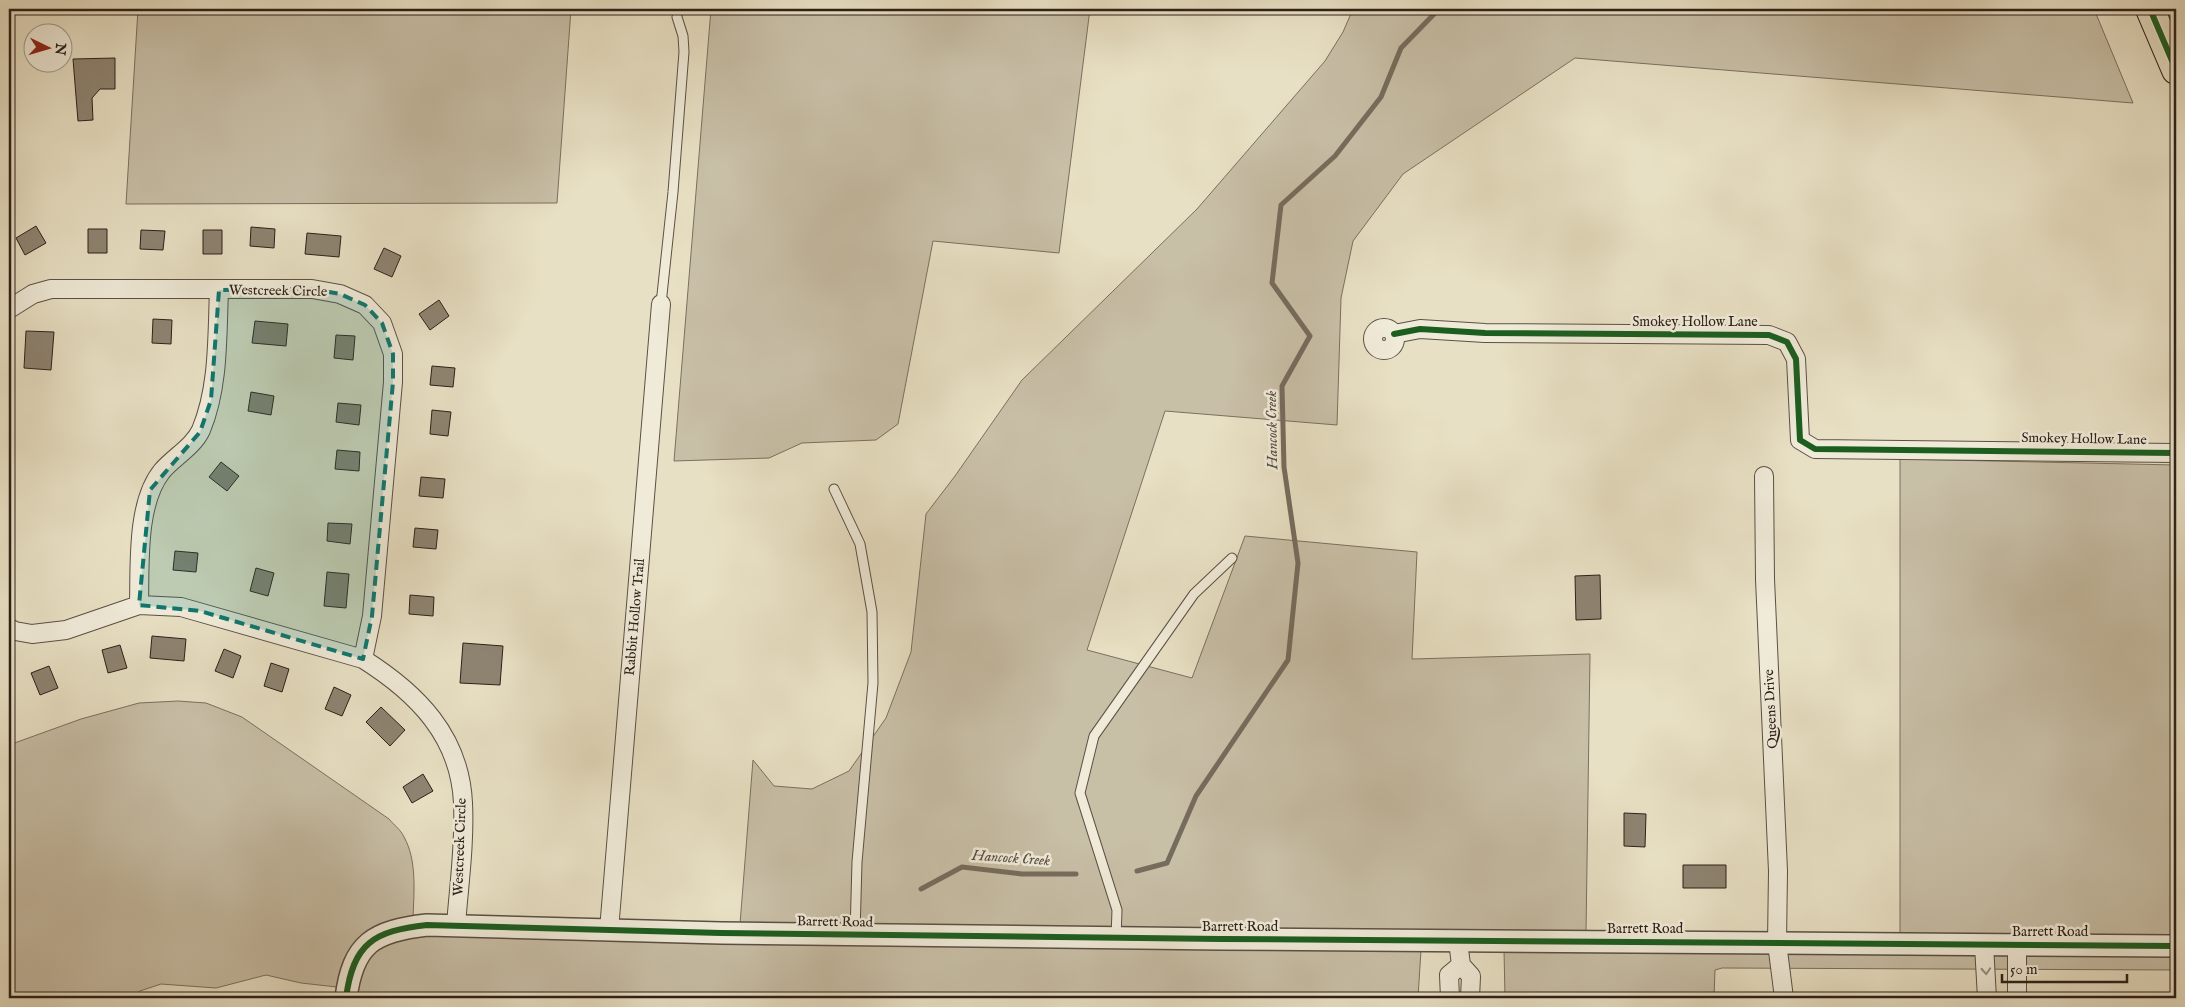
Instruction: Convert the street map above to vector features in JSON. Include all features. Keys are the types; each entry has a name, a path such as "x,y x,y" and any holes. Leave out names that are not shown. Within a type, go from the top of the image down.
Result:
{"main road":[{"path":"2150,9 2176,70"}],"street":[{"name":"Westcreek Circle","path":"9,309 33,294 51,289 312,289 340,294 364,305 382,324 393,354 393,382 372,616 363,659"},
{"path":"139,604 141,547 145,509 150,490 161,472 188,447 200,432 211,400 220,290"},
{"name":"Rabbit Hollow Trail","path":"609,930 661,304"},
{"name":"Smokey Hollow Lane","path":"1394,334 1420,329 1485,333 1769,334 1787,342 1796,359 1800,440 1815,449 2176,453"},
{"name":"Queens Drive","path":"1764,476 1765,579 1778,871 1777,943 1784,998"},
{"name":"Westcreek Circle","path":"11,632 32,634 66,630 139,604 200,611 363,659 400,684 418,701 436,724 450,748 461,782 463,803 456,925"},
{"name":"Barrett Road","path":"346,998 348,979 356,960 371,941 386,932 427,924 609,930 1116,938 2176,946"},
{"path":"1458,941 1461,965 1471,976 1470,998"},
{"path":"1984,944 1987,998"},
{"path":"2017,945 2017,998"},
{"path":"1450,998 1450,975 1461,965"}],"lane":[{"path":"661,304 674,192 684,52 683,36 677,18"},
{"path":"834,489 860,544 872,612 873,683 857,862 855,934"},
{"path":"1116,938 1117,910 1080,793 1094,736 1194,594 1232,558"}],"highlighted area":[{"path":"312,289 340,294 365,305 382,323 393,354 393,382 372,616 363,659 200,611 139,605 150,490 200,432 211,400 219,290"}],"shaded area":[{"path":"138,9 571,9 557,203 126,204"},
{"path":"711,9 1090,9 1059,253 933,241 898,424 876,440 802,443 769,458 674,461"},
{"path":"1353,9 2094,9 2133,103 1575,58 1403,174 1353,241 1341,298 1337,425 1165,411 1087,650 1192,678 1245,536 1417,552 1412,659 1590,654 1586,933 740,924 753,760 774,786 812,789 849,771 886,718 911,652 926,514 1022,380 1197,209 1325,61 1343,32"},
{"path":"1900,459 2176,465 2176,938 1900,935"},
{"path":"178,701 206,703 242,717 389,819 403,834 411,856 414,876 413,918 404,919 337,987 301,983 266,975 216,988 161,984 140,991 131,998 9,998 9,745 81,719 139,703"},
{"path":"428,933 1657,952 2176,955 2176,970 1722,968 1715,970 1714,998 1505,998 1504,950 1421,950 1418,998 356,998 362,972 369,957 375,951 394,939"}],"building":[{"path":"115,58 115,89 100,89 92,98 93,120 78,121 73,59"},
{"path":"36,226 46,243 25,255 16,238"},
{"path":"251,227 275,229 274,248 250,246"},
{"path":"88,229 107,229 107,253 88,253"},
{"path":"141,230 165,231 163,250 140,249"},
{"path":"203,230 222,230 222,254 203,254"},
{"path":"307,233 341,236 339,257 305,254"},
{"path":"384,248 401,256 392,277 374,269"},
{"path":"439,300 449,316 430,330 419,314"},
{"path":"153,319 172,320 171,344 152,343"},
{"path":"255,321 288,324 286,346 252,343"},
{"path":"26,331 54,332 51,370 24,368"},
{"path":"336,335 355,336 353,360 334,358"},
{"path":"432,366 455,368 453,387 430,385"},
{"path":"251,392 274,396 271,415 248,411"},
{"path":"338,403 361,405 359,425 336,422"},
{"path":"432,410 451,412 448,436 430,434"},
{"path":"337,450 360,452 359,471 335,469"},
{"path":"221,462 239,476 227,491 209,477"},
{"path":"421,477 445,479 443,498 419,496"},
{"path":"328,523 352,524 350,544 327,541"},
{"path":"415,528 438,530 436,549 413,547"},
{"path":"175,551 198,553 196,572 173,570"},
{"path":"256,568 274,573 268,596 250,591"},
{"path":"327,572 349,574 346,608 324,606"},
{"path":"1600,575 1601,619 1576,620 1575,576"},
{"path":"410,595 434,597 433,616 409,614"},
{"path":"152,636 186,639 184,661 150,658"},
{"path":"463,643 503,646 500,685 460,683"},
{"path":"120,645 127,668 108,673 102,650"},
{"path":"224,649 241,656 233,678 215,671"},
{"path":"271,663 289,669 282,692 264,686"},
{"path":"49,666 58,688 40,695 31,673"},
{"path":"334,687 351,695 342,716 325,709"},
{"path":"381,707 405,730 390,746 366,722"},
{"path":"423,774 433,791 412,803 403,787"},
{"path":"1624,813 1646,814 1645,847 1624,846"},
{"path":"1683,865 1726,865 1726,888 1683,888"}],"waterway":[{"name":"Hancock Creek","path":"1137,871 1167,863 1196,796 1288,660 1298,563 1284,467 1282,386 1310,336 1272,283 1281,205 1335,156 1381,97 1401,48 1439,9"},
{"name":"Hancock Creek","path":"921,889 962,867 1022,874 1076,874"}],"cycle path":[{"path":"2150,9 2176,70"},
{"path":"1394,334 1420,329 1485,333 1769,335 1787,342 1796,359 1800,440 1815,449 2176,453"},
{"path":"346,998 354,964 369,943 393,931 427,925 721,933 1221,939 2176,946"}]}
